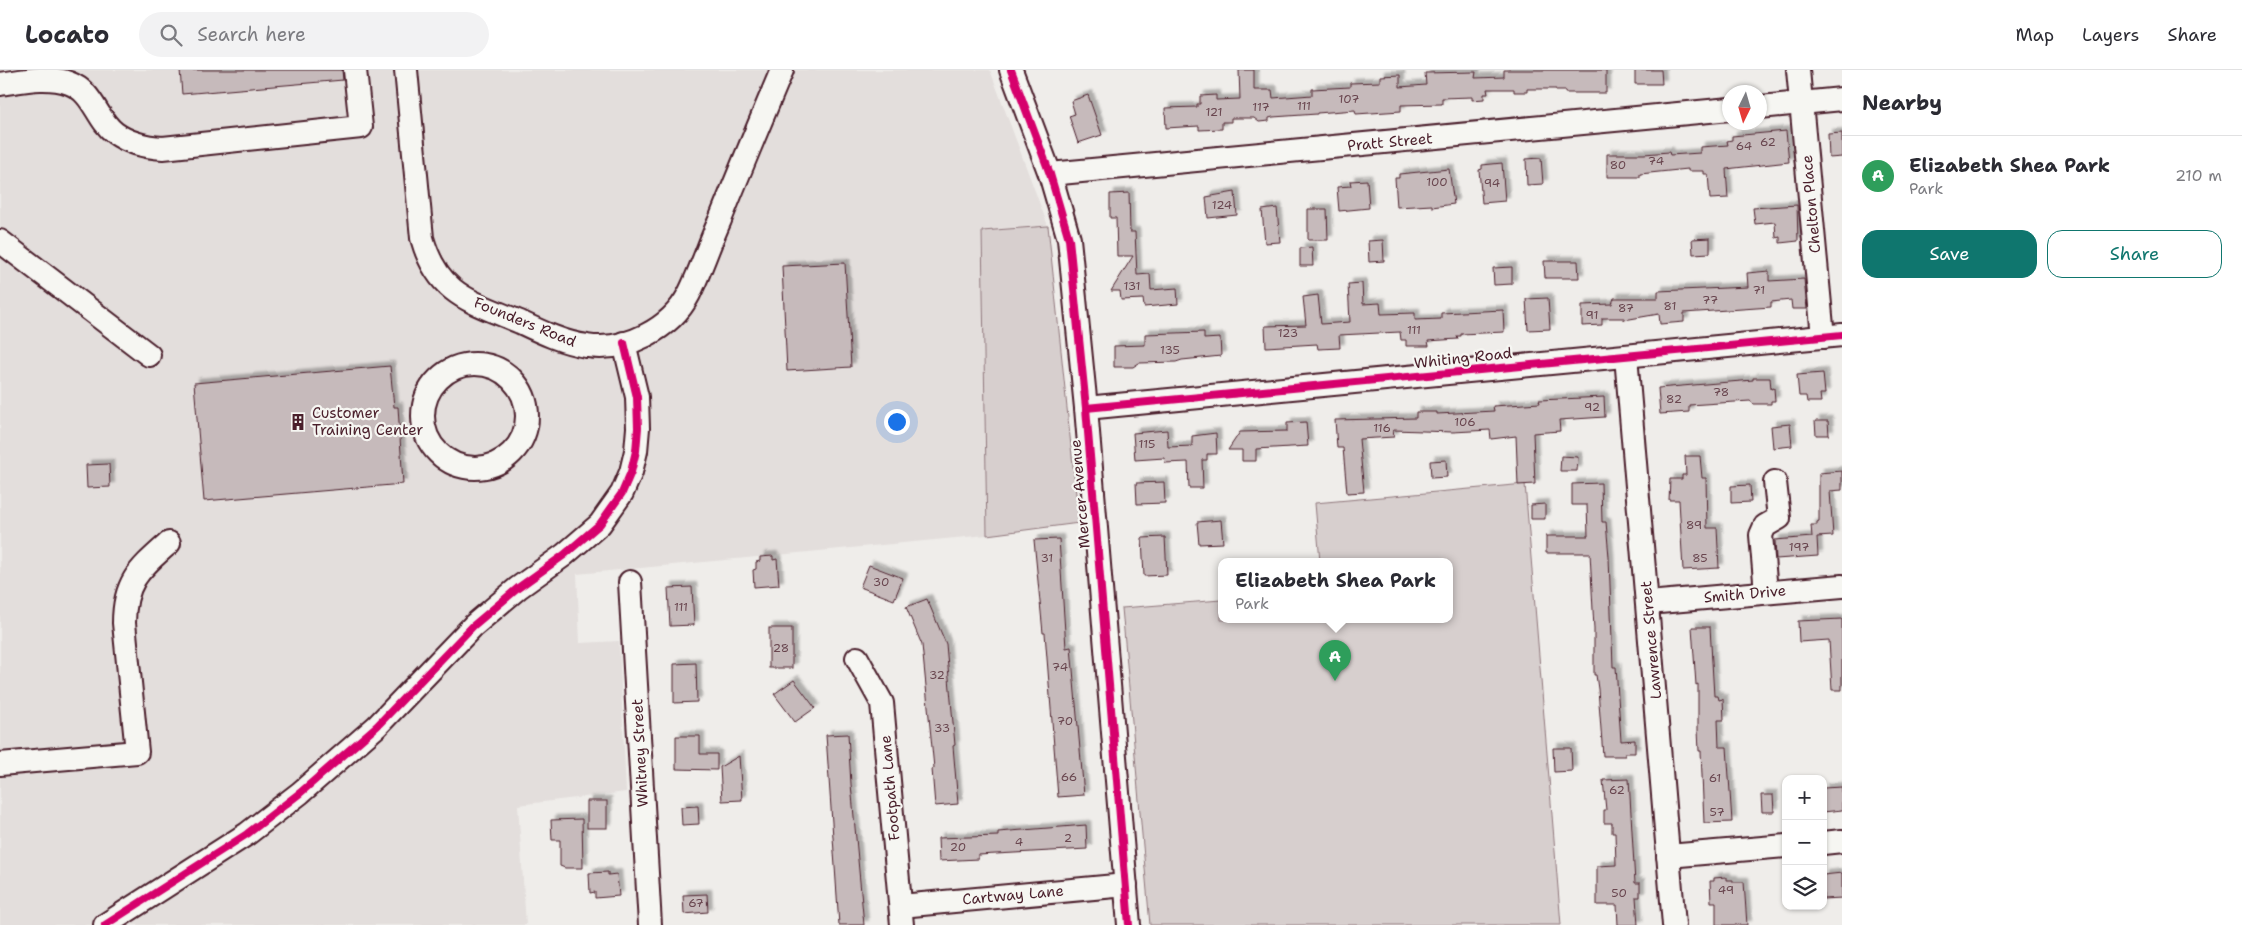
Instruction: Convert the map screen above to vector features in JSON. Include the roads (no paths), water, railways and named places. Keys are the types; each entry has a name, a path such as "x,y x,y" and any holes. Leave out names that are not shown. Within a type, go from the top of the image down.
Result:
{"street":[{"path":"0,84 42,75 70,83 88,94 114,133 130,142 145,147 163,148 361,128 355,70"},
{"name":"Founders Road","path":"406,70 422,238 428,257 435,270 447,285 462,296 558,338 597,347 624,343 644,336 660,327 674,314 688,295 782,70"},
{"name":"Mercer Avenue","path":"1010,70 1050,174 1069,239 1086,408 1129,925"},
{"name":"Chelton Place","path":"1798,70 1833,336"},
{"path":"1767,106 1842,99"},
{"name":"Pratt Street","path":"1050,174 1722,111"},
{"path":"0,241 149,355"},
{"name":"Whiting Road","path":"1086,408 1833,336"},
{"path":"105,925 247,834 300,793 377,726 474,626 518,588 564,555 600,524 622,493 636,451 638,428 637,398 624,343"},
{"name":"Lawrence Street","path":"1626,356 1674,925"},
{"path":"462,366 484,366 505,374 516,384 523,397 527,412 526,427 521,441 502,462 485,468 470,468 455,464 441,456 430,444 424,428 423,412 426,396 435,382 448,372 462,366"},
{"path":"1766,592 1761,535 1765,526 1779,518 1776,482"},
{"path":"0,764 137,752 124,608 129,586 139,570 169,543"},
{"name":"Whitney Street","path":"630,582 650,925"},
{"name":"Smith Drive","path":"1648,603 1842,586"},
{"name":"Footpath Lane","path":"857,658 882,704 902,915"},
{"path":"1827,843 1842,841"},
{"path":"1668,856 1782,846"},
{"name":"Cartway Lane","path":"902,915 1126,885"}],"place":[{"name":"Customer Training Center","path":"298,422"},
{"name":"Elizabeth Shea Park","path":"1335,681"}]}
